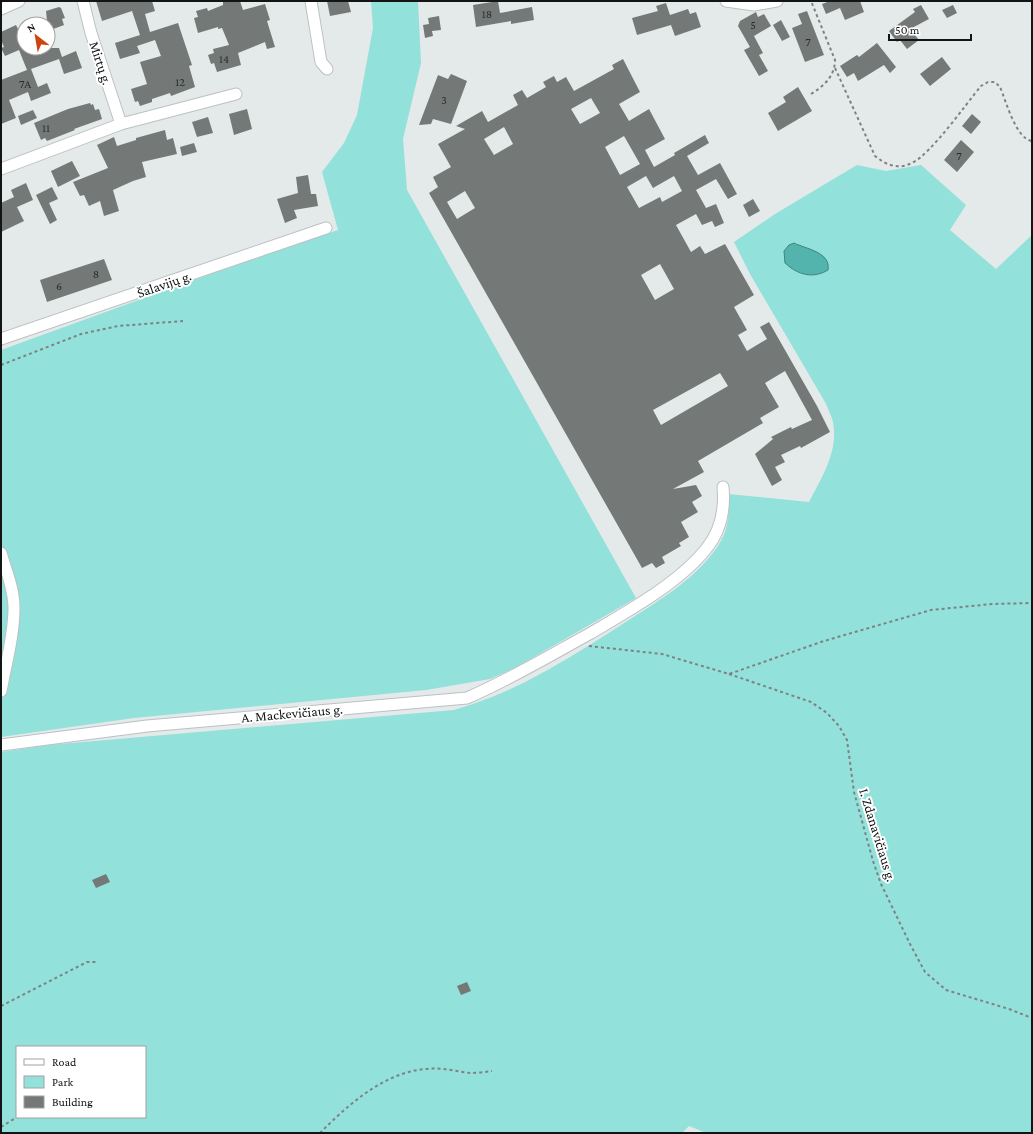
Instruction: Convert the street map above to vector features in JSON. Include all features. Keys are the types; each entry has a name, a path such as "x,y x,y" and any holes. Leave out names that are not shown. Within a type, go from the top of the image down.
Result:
{"street":[{"path":"1,9 19,1"},
{"name":"Mirtų g.","path":"83,1 91,32 120,124"},
{"path":"311,1 321,62 327,69"},
{"path":"726,1 754,5 777,1"},
{"path":"1,169 120,124 236,94"},
{"name":"Šalavijų g.","path":"1,339 326,228"},
{"name":"A. Mackevičiaus g.","path":"1,745 147,726 467,698 509,680 626,613 662,588 706,550 716,535 724,502 723,486"},
{"path":"1,553 12,590 14,607 13,627 1,691"}],"path":[{"path":"811,1 835,60 835,68 875,156 882,162 893,167 912,163 929,149 981,86 988,82 995,82 1000,87 1018,130 1023,138 1032,141"},
{"path":"811,94 824,86 835,68"},
{"path":"1,365 81,334 118,326 183,321"},
{"path":"729,674 824,641 931,610 992,604 1032,603"},
{"name":"I. Zdanavičiaus g.","path":"570,644 662,654 729,674 812,702 827,713 839,726 847,740 854,792 881,884 910,944 926,972 946,990 1009,1009 1032,1018"},
{"path":"1,1006 87,962 98,962"},
{"path":"320,1133 341,1111 372,1088 402,1074 424,1069 446,1069 472,1073 492,1071"},
{"path":"1,1127 16,1118"}],"green space":[{"path":"371,1 418,1 421,63 403,139 407,190 636,598 515,668 490,679 426,690 134,718 1,737 1,350 213,273 338,230 322,172 344,143 357,115 373,28"},
{"path":"857,165 886,171 921,165 966,205 950,230 996,269 1032,235 1032,1133 703,1133 704,1132 689,1126 682,1133 1,1133 1,752 49,745 454,710 510,690 545,671 643,611 685,581 704,564 722,540 728,519 728,494 809,502 828,464 831,454 834,433 833,422 825,402 750,274 734,242 775,214"}],"shaded area":[{"path":"794,243 822,255 828,264 828,270 811,275 800,273 790,267 785,263 784,251 789,245"}],"building":[{"path":"96,1 152,1 155,11 145,14 150,32 178,23 192,65 189,66 195,87 171,96 170,93 152,99 152,102 140,106 138,101 135,102 131,89 147,84 140,62 161,56 155,40 137,46 140,53 120,59 115,43 140,35 132,11 102,21"},
{"path":"223,1 240,1 243,10 265,4 270,20 267,21 275,47 267,49 265,42 238,53 241,65 217,72 214,63 211,64 208,55 214,53 213,49 229,45 222,28 218,29 218,27 198,33 194,18 198,17 196,11 207,8 208,11 223,5"},
{"path":"327,1 348,1 351,12 330,16"},
{"path":"498,1 500,13 532,7 534,20 511,24 511,21 476,27 473,5"},
{"path":"830,1 860,1 864,12 845,20 840,8 826,14 822,4"},
{"path":"666,3 670,15 688,9 690,14 696,12 701,27 675,36 671,25 637,35 632,18 658,11 656,6"},
{"path":"921,5 929,19 910,29 919,40 907,49 900,40 897,42 889,31 915,12 913,9"},
{"path":"953,5 957,13 947,18 942,10"},
{"path":"59,7 61,8 65,18 62,19 64,25 56,28 56,16 46,16 46,11"},
{"path":"807,11 824,55 805,62 792,28 802,24 798,14"},
{"path":"756,12 758,17 764,14 771,26 754,36 763,53 759,55 768,71 759,76 744,50 750,47 738,26 740,21"},
{"path":"439,16 441,30 432,31 433,36 425,38 423,25 429,24 428,18"},
{"path":"781,20 790,37 782,41 773,25"},
{"path":"16,25 16,51 5,56 1,48 4,47 1,40 1,32"},
{"path":"877,43 896,67 890,73 884,65 858,81 854,73 847,77 840,66 857,55 859,57"},
{"path":"56,48 59,48 62,57 76,51 82,68 64,74 59,59 31,69 38,87 47,83 51,93 31,101 28,92 9,100 16,118 1,124 1,80 27,70 21,56 56,56"},
{"path":"942,57 951,69 930,86 920,74"},
{"path":"623,59 640,92 619,104 629,121 649,109 665,139 645,150 654,167 675,155 674,153 705,135 709,143 687,156 698,175 720,163 737,194 728,199 716,179 696,190 706,208 716,204 724,223 715,227 712,221 702,225 696,214 676,225 691,252 700,246 705,254 725,244 754,295 734,307 747,330 738,335 747,351 767,339 760,327 769,322 817,406 830,432 801,448 800,446 781,455 785,462 775,467 782,480 772,486 755,454 773,439 771,437 791,427 792,429 812,420 785,371 765,383 779,407 760,418 763,423 698,461 704,472 673,489 696,485 702,496 692,502 698,512 681,522 689,537 679,543 681,546 662,557 665,563 656,568 652,563 642,568 429,193 438,187 433,177 451,167 438,144 465,129 456,126 482,111 488,122 518,105 513,95 522,90 527,98 546,87 543,82 554,76 557,82 566,77 574,91 614,69 612,65","holes":["591,98 600,113 580,124 571,109","504,127 513,144 494,155 484,139","624,136 640,164 620,175 605,147","646,176 653,188 674,176 682,191 662,202 660,197 639,208 627,187","465,191 475,208 457,219 447,202","660,264 674,289 655,300 641,275","720,373 728,386 661,425 653,410"]},
{"path":"451,74 467,81 451,124 433,119 431,124 419,125 438,75 448,79"},
{"path":"798,87 812,111 778,131 768,113 786,102 783,97"},
{"path":"90,103 91,105 93,104 95,110 99,109 102,119 47,141 45,138 41,140 34,123 68,109"},
{"path":"247,109 252,129 234,135 229,114"},
{"path":"33,110 37,118 21,125 18,116"},
{"path":"972,114 981,122 971,134 962,126"},
{"path":"208,117 213,133 197,137 192,122"},
{"path":"165,130 167,140 173,138 177,154 142,162 146,177 113,190 119,211 104,216 100,201 89,206 84,195 80,196 73,182 108,168 97,145 114,137 117,146 136,140 136,138"},
{"path":"961,140 974,152 957,172 944,160"},
{"path":"194,143 197,152 182,156 180,147"},
{"path":"72,161 80,176 58,187 51,171"},
{"path":"308,175 311,194 316,194 318,206 294,210 297,218 285,223 277,199 298,193 296,177"},
{"path":"26,183 33,200 17,207 24,221 1,232 1,203 14,197 11,190"},
{"path":"52,187 58,199 49,203 57,220 50,224 36,195"},
{"path":"753,199 760,211 749,217 743,205"},
{"path":"104,259 112,280 47,302 40,280"},
{"path":"106,874 110,882 96,888 92,880"},
{"path":"467,982 471,991 461,995 457,986"}]}
